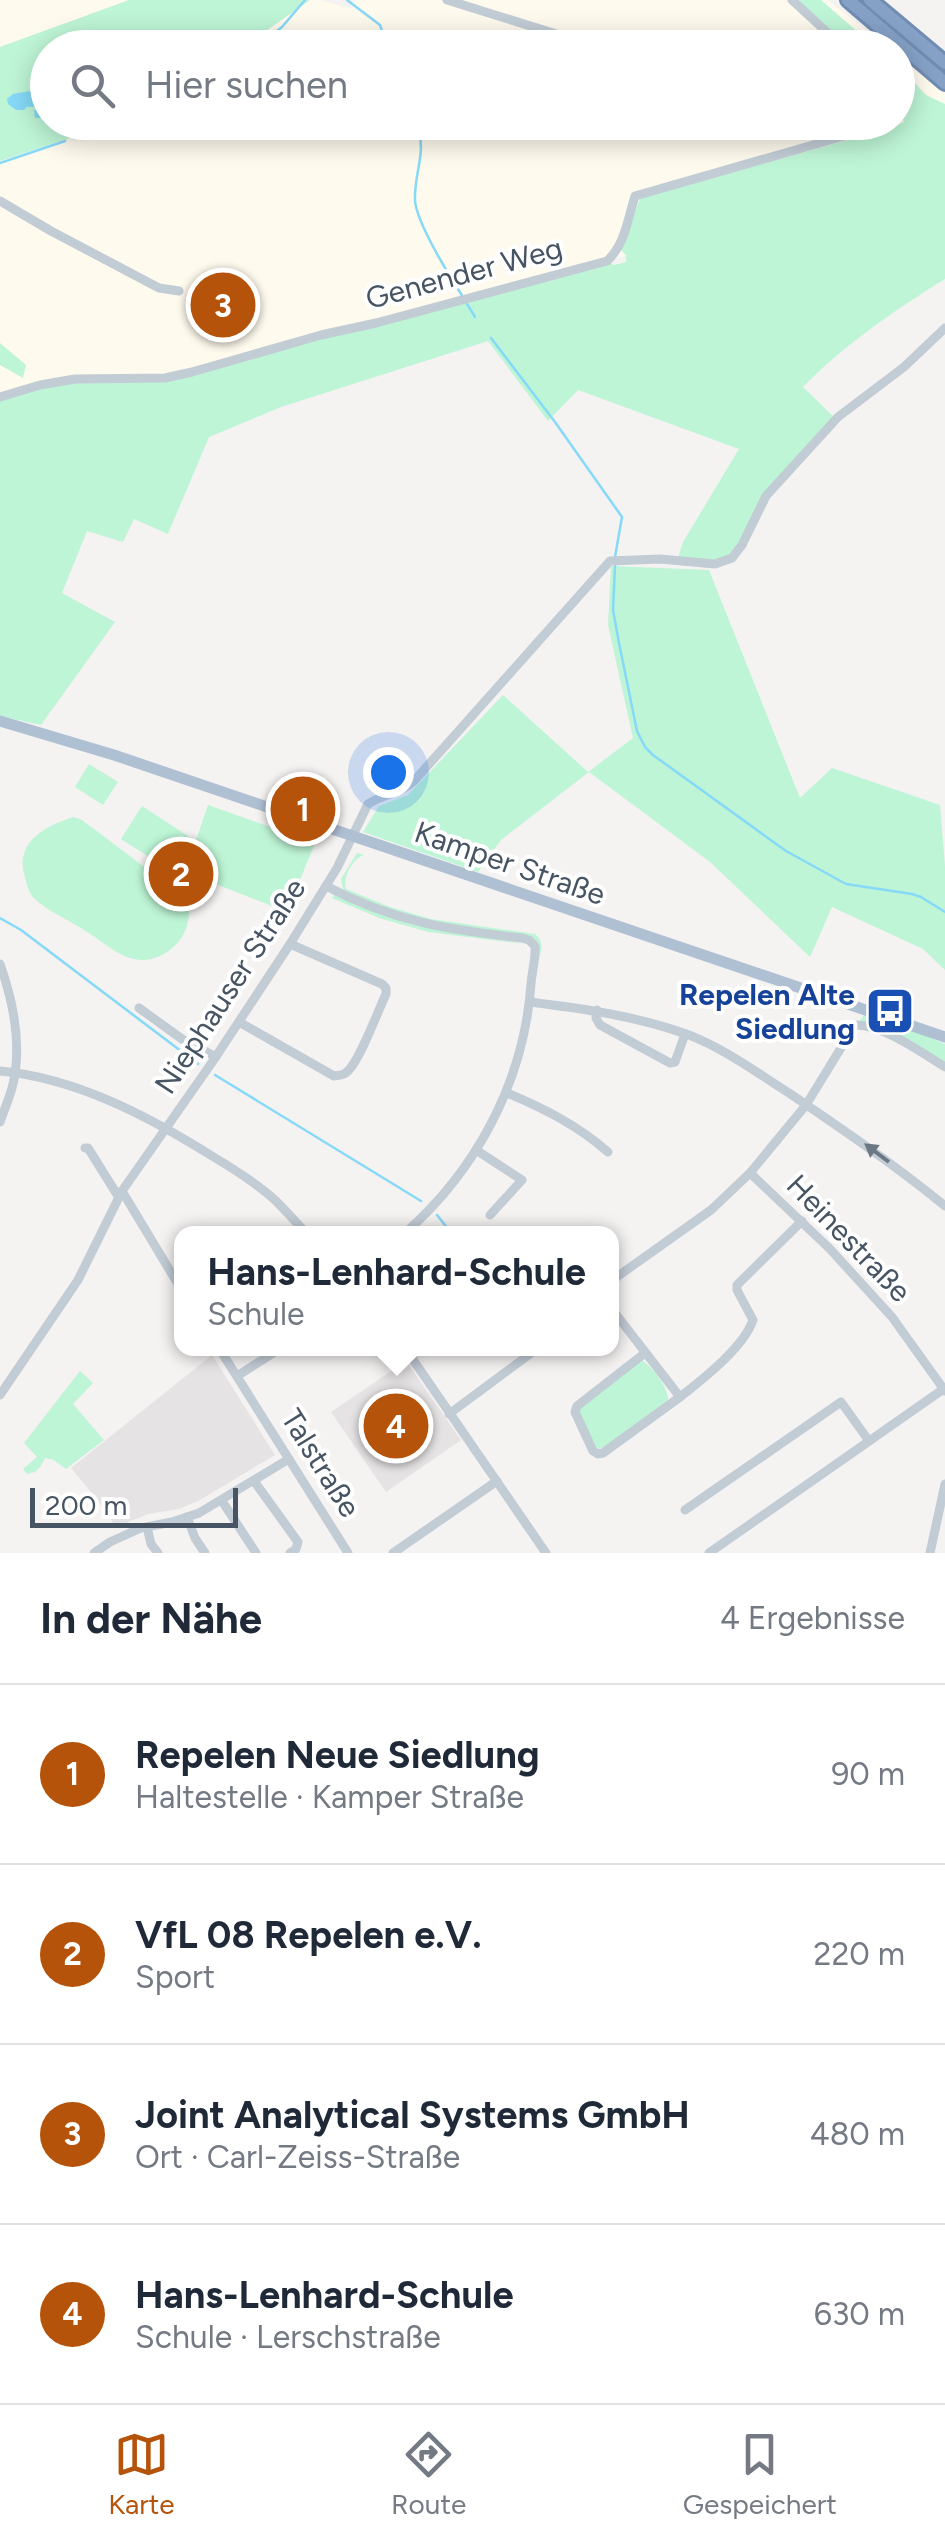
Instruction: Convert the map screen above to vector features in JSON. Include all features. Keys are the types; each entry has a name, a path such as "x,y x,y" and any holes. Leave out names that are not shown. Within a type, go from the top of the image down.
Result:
{"highway":[{"path":"848,0 883,30"},
{"path":"870,0 906,30"},
{"path":"915,38 945,63"},
{"path":"915,57 945,83"}],"main road":[{"name":"Kamper Straße","path":"0,721 114,754 945,1037"}],"street":[{"path":"447,0 543,30"},
{"path":"792,0 824,30"},
{"name":"Genender Weg","path":"0,397 74,379 165,378 608,261 620,244 634,196 822,140"},
{"path":"0,201 159,288 179,290"},
{"name":"Niephauser Straße","path":"0,1395 78,1280 120,1193 290,944 337,868 368,804 414,782 610,561 660,559 715,564 732,558 766,496 838,417 904,367 944,328"},
{"path":"326,886 402,919 522,938 534,946 530,1002 507,1093 476,1150 412,1226"},
{"path":"239,1022 334,1076 348,1071 386,988 290,944"},
{"path":"0,964 12,1005 16,1042 14,1081 0,1122"},
{"path":"530,1002 632,1018 685,1034 744,1062 861,1141 945,1206"},
{"path":"139,1008 182,1039 216,1057"},
{"path":"598,1010 596,1018 600,1025 670,1063 675,1062 685,1034"},
{"path":"619,1275 711,1210 750,1173 806,1105 858,1024 919,1050 945,1067"},
{"path":"0,1072 27,1074 102,1098 167,1128 256,1184 299,1226"},
{"path":"507,1093 562,1117 608,1152"},
{"path":"85,1148 120,1193 174,1278"},
{"path":"476,1150 522,1180 490,1215"},
{"name":"Heinestraße","path":"750,1173 802,1221 892,1317 944,1390"},
{"path":"645,1353 575,1412 598,1454 680,1397 748,1332 753,1320 738,1285 802,1221"},
{"path":"619,1319 680,1397"},
{"name":"Talstraße","path":"224,1356 348,1553"},
{"path":"237,1376 268,1356"},
{"path":"409,1356 546,1553"},
{"path":"449,1414 527,1356"},
{"path":"709,1553 944,1390"},
{"path":"685,1510 841,1402 869,1442"},
{"path":"102,1551 147,1527 186,1517 222,1501 288,1459"},
{"path":"254,1481 298,1542 295,1552"},
{"path":"393,1553 496,1481"},
{"path":"930,1553 945,1484"},
{"path":"222,1501 256,1553"},
{"path":"186,1517 205,1553"},
{"path":"147,1527 158,1553"}],"shaded area":[{"path":"0,0 129,0 47,30 30,30 30,36 0,47"},
{"path":"310,0 350,8 354,0 828,0 866,30 268,30"},
{"path":"915,69 945,93 945,165 607,261 169,375 0,396 0,162 64,140 915,140"},
{"path":"211,1356 275,1455 200,1500 116,1527 71,1468"},
{"path":"406,1361 461,1440 386,1492 331,1412"}],"green space":[{"path":"129,0 310,0 267,30 47,30"},
{"path":"797,0 821,0 855,30 830,30"},
{"path":"30,36 30,140 64,140 0,161 0,47"},
{"path":"915,83 926,95 945,104 945,279 871,329 803,387 835,418 762,499 741,544 724,561 678,558 683,542 739,449 578,390 548,421 488,341 281,407 209,437 168,534 134,519 123,542 87,531 62,593 115,622 41,725 0,716 0,397 40,385 165,378 607,261 614,265 626,262 621,250 640,198 848,140 915,140"},
{"path":"0,343 26,365 23,378 0,365"},
{"path":"611,566 709,570 800,798 832,768 940,805 945,866 945,970 923,949 832,907 810,957 710,862 589,772 501,840 478,872 363,832 379,806 408,795 503,695 588,772 633,738 608,625"},
{"path":"89,764 118,782 103,805 75,787"},
{"path":"208,805 315,843 287,912 185,872"},
{"path":"142,806 194,840 173,872 121,839"},
{"path":"73,817 187,899 187,925 170,950 151,959 124,956 32,896 26,880 24,852 35,836"},
{"path":"357,853 364,855 349,869 346,889 431,919 535,934 542,945 539,959 539,943 531,936 409,917 344,893 341,879"},
{"path":"334,895 410,924 525,944 428,932 379,918 332,898"},
{"path":"867,1011 945,1044 945,1067 858,1023"},
{"path":"641,1360 659,1377 668,1400 597,1449 579,1413 581,1406"},
{"path":"80,1371 93,1383 73,1404 104,1440 66,1469 45,1458 35,1472 27,1474 23,1469 37,1457 24,1443"}],"water":[{"path":"30,91 30,107 16,110 8,104 7,99"}],"waterway":[{"path":"278,30 305,0"},
{"path":"347,0 382,30"},
{"path":"420,140 415,189 417,210 434,249 463,297"},
{"path":"0,163 65,141"},
{"path":"467,304 475,317"},
{"path":"491,338 622,517 615,557"},
{"path":"615,566 613,610 637,731 645,747 786,851 846,884 912,894 945,912"},
{"path":"0,918 198,1064"},
{"path":"215,1075 421,1201"},
{"path":"437,1215 446,1226"}],"place":[{"name":"Joint Analytical Systems GmbH","path":"223,305"},
{"name":"Repelen Neue Siedlung","path":"303,809"},
{"name":"VfL 08 Repelen e.V.","path":"181,874"},
{"name":"Repelen Alte Siedlung","path":"890,1011"},
{"name":"Hans-Lenhard-Schule","path":"396,1426"}]}
